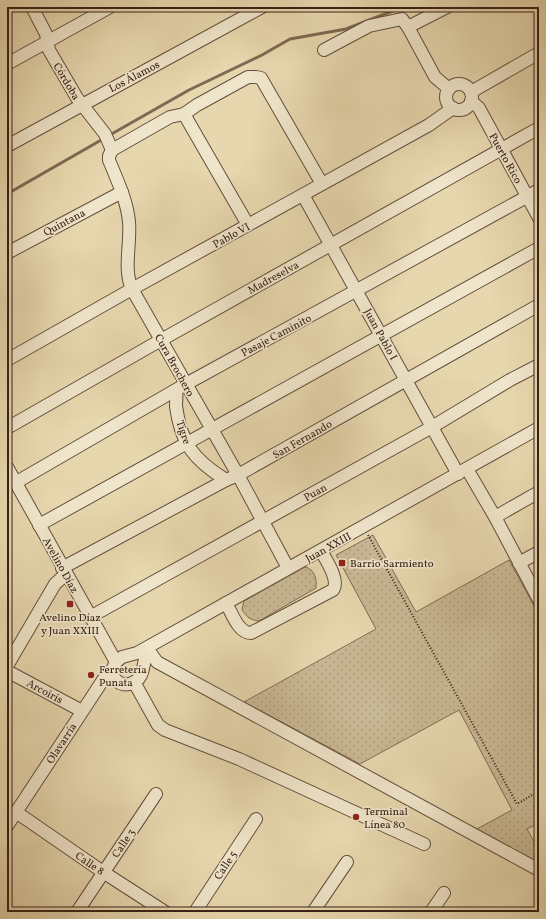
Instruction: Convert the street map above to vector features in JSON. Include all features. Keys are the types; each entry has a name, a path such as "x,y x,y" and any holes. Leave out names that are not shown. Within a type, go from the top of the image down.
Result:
{"street":[{"name":"Córdoba","path":"32,7 46,34 49,50 76,98 82,104 108,142"},
{"path":"7,64 110,7"},
{"name":"Los Álamos","path":"7,146 262,7"},
{"path":"408,26 447,7"},
{"path":"324,50 369,26 402,19 408,26 436,77 449,88"},
{"path":"471,96 539,53"},
{"path":"108,142 184,114 197,105 248,77 256,77 261,78 322,184"},
{"path":"456,84 461,84 468,88 471,96 469,104 462,109 453,108 446,99 449,88 456,84"},
{"name":"Puerto Rico","path":"471,96 539,218"},
{"name":"Pablo VI","path":"7,360 132,289 429,125 453,108"},
{"path":"184,114 248,225"},
{"name":"Madreselva","path":"7,428 539,128"},
{"name":"Cura Brochero","path":"108,142 109,160 122,192 128,220 128,276 132,289 161,340 181,387 211,430 238,475 288,568"},
{"name":"Pasaje Caminito","path":"15,483 181,387 539,190"},
{"name":"Quintana","path":"7,253 122,192"},
{"name":"Juan Pablo I","path":"303,195 432,427 495,517 539,600"},
{"path":"39,526 539,248"},
{"name":"San Fernando","path":"7,666 64,571 226,480 238,475 539,304"},
{"name":"Puan","path":"90,617 432,427 510,380 539,365"},
{"name":"Tigre","path":"181,387 176,405 180,425 186,443 192,453 211,471 226,480"},
{"name":"Juan XXIII","path":"114,666 122,657 130,656 147,648 462,471 538,431"},
{"name":"Avelino Díaz","path":"7,467 90,617 114,666"},
{"path":"495,517 539,492"},
{"path":"226,603 240,628 247,633 251,633 333,590 336,586 336,581 321,550"},
{"path":"519,563 539,552"},
{"path":"114,666 114,678 120,684 127,685 134,682 141,676 147,648"},
{"path":"147,648 157,662 539,870"},
{"path":"130,656 136,657 141,662 142,669"},
{"name":"Olavarría","path":"10,819 103,680 114,666"},
{"name":"Arcoiris","path":"7,671 82,711"},
{"path":"134,682 158,725 165,730 239,759 424,844"},
{"name":"Calle 3","path":"77,912 156,794"},
{"name":"Calle 8","path":"10,819 103,872 166,912"},
{"name":"Calle 5","path":"195,912 256,819"},
{"path":"313,912 347,862"},
{"path":"431,912 444,893"}],"path":[{"path":"364,527 517,804 539,791"}],"shaded area":[{"path":"373,535 416,612 509,560 539,615 539,823 527,829 539,851 539,866 475,830 512,810 459,710 360,764 244,702 376,629 336,555"},
{"path":"305,567 311,570 315,575 316,588 259,621 249,618 242,610 244,601"}],"waterway":[{"path":"108,136 189,90 262,55 290,39 346,29 403,7"},
{"path":"7,194 103,139"}],"place":[{"name":"Barrio Sarmiento","path":"342,563"},
{"name":"Avelino Díaz y Juan XXIII","path":"70,604"},
{"name":"Ferretería Punata","path":"91,675"},
{"name":"Terminal Línea 80","path":"356,817"}]}
